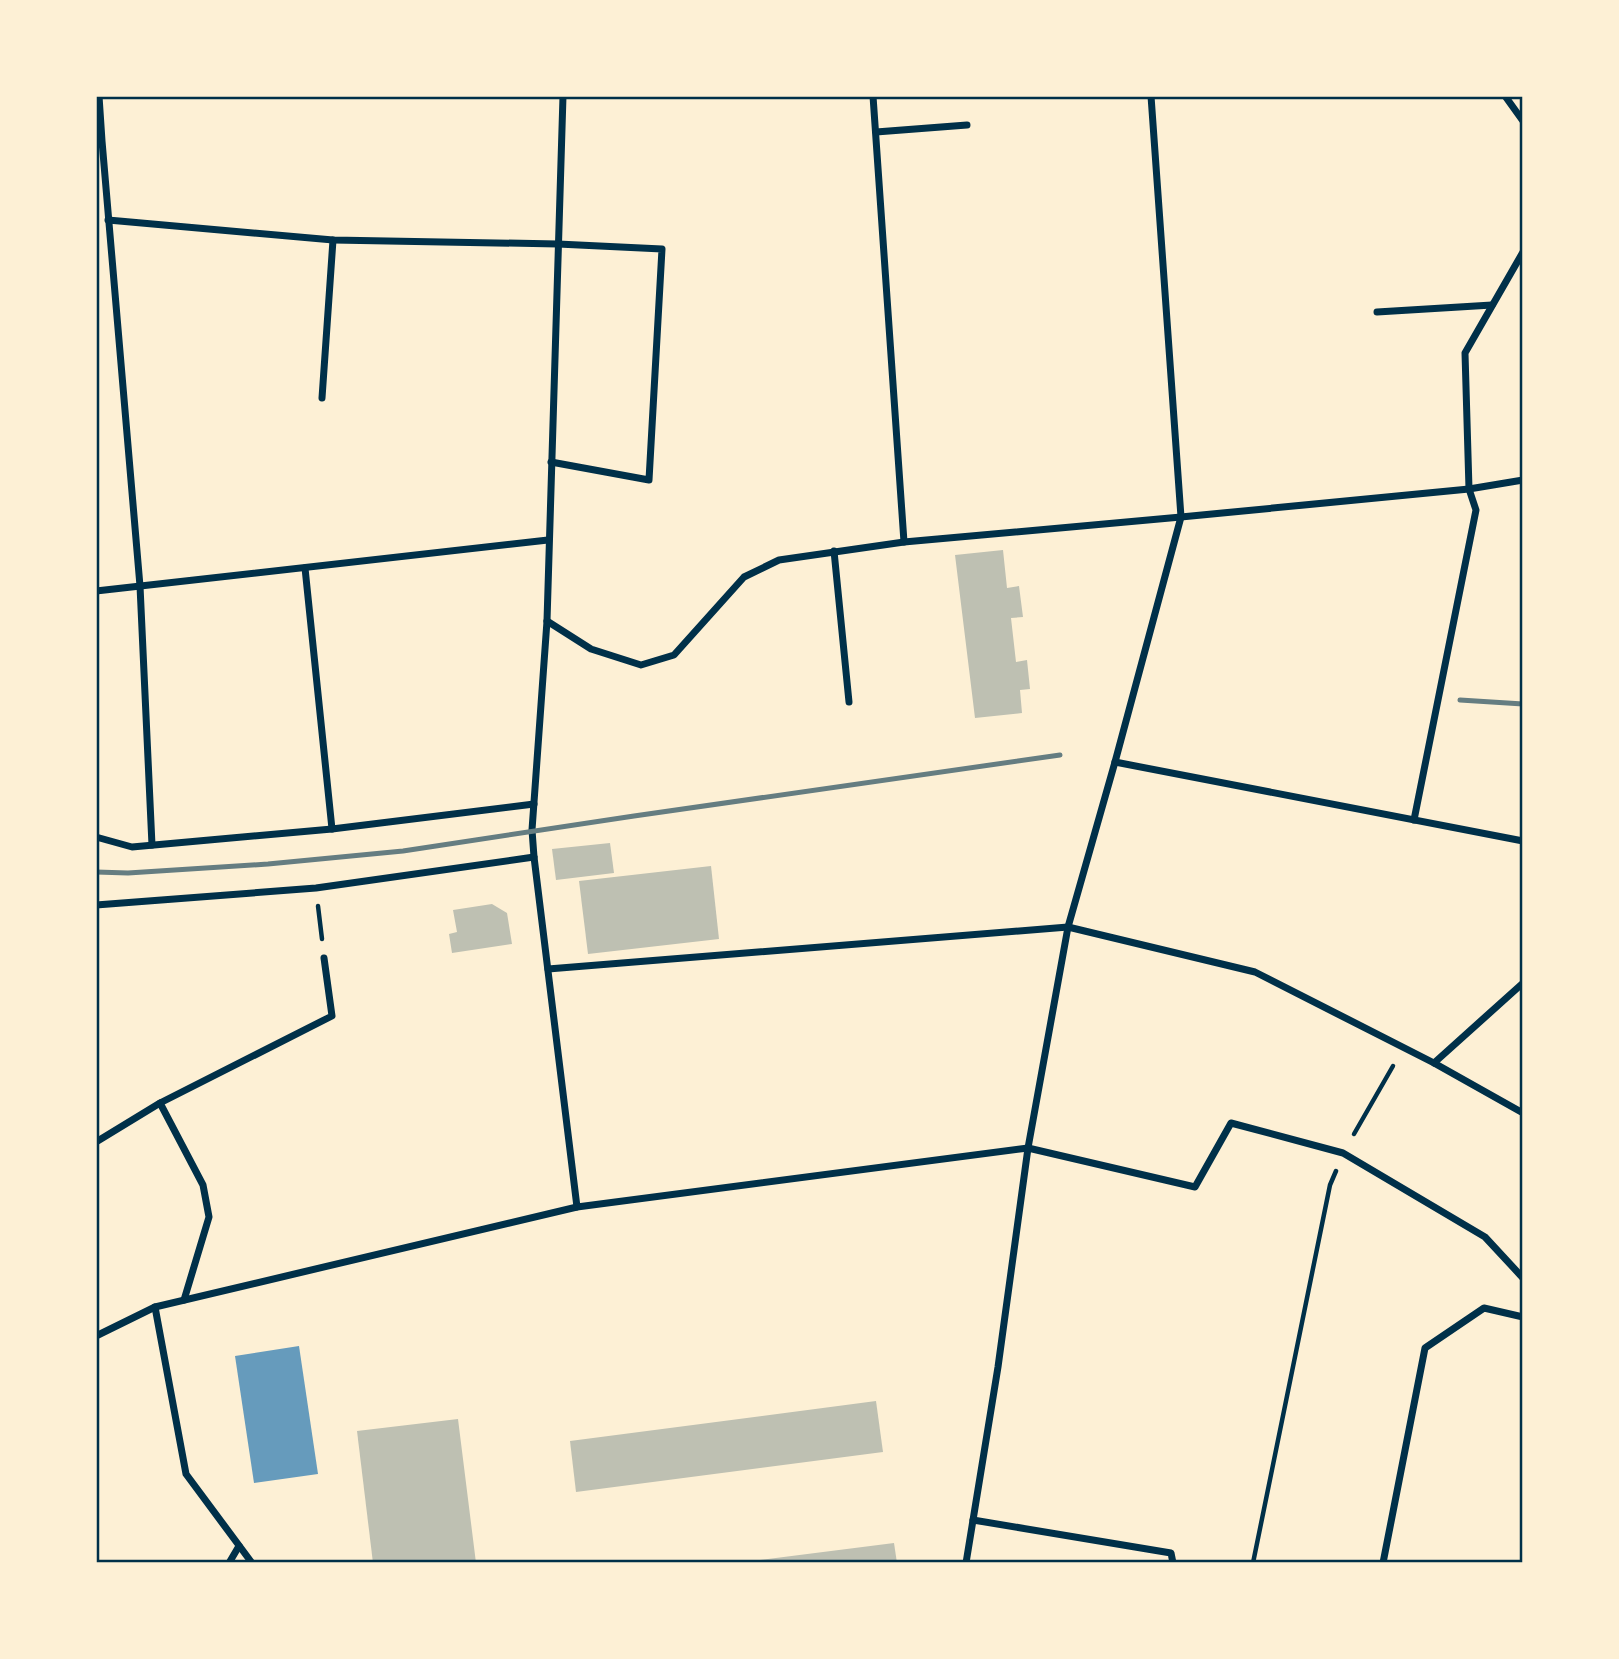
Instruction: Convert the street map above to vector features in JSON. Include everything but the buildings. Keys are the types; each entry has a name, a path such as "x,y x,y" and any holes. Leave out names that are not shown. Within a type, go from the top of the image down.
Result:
{"street":[{"path":"99,96 99,141 140,586 152,845"},
{"path":"562,96 547,621 532,830 577,1207"},
{"path":"873,96 904,542"},
{"path":"966,1563 999,1367 1028,1148 1069,927 1181,517 1151,96"},
{"path":"1505,96 1523,121"},
{"path":"876,132 967,125"},
{"path":"108,220 332,240 558,243 662,249 649,480 551,462"},
{"path":"322,398 332,240"},
{"path":"1414,820 1476,510 1469,489 1465,353 1523,252"},
{"path":"1377,312 1492,305"},
{"path":"547,621 591,649 640,665 674,655 744,577 779,560 904,542 1469,489 1523,480"},
{"path":"96,590 548,540"},
{"path":"834,551 849,702"},
{"path":"305,568 332,830"},
{"path":"1115,762 1523,841"},
{"path":"96,837 132,847 332,830 534,804"},
{"path":"96,905 316,888 534,857"},
{"path":"548,969 1069,927 1255,972 1404,1047 1523,1113"},
{"path":"96,1142 160,1102 332,1016 324,958"},
{"path":"1434,1063 1523,983"},
{"path":"160,1102 203,1185 209,1217 184,1300"},
{"path":"96,1336 155,1307 577,1207 1028,1148 1195,1187 1231,1123 1343,1153 1485,1237 1523,1278"},
{"path":"155,1307 186,1474 252,1563"},
{"path":"1383,1563 1424,1348 1484,1308 1523,1317"},
{"path":"973,1520 1171,1553 1173,1563"},
{"path":"229,1563 239,1546"}],"path":[{"path":"316,888 324,958"},
{"path":"1253,1563 1330,1185 1343,1153 1404,1047"}],"water":[{"path":"299,1346 318,1474 254,1483 235,1356"}],"railway":[{"path":"1460,700 1523,704"},
{"path":"96,872 128,873 268,864 403,851 1060,755"}]}
